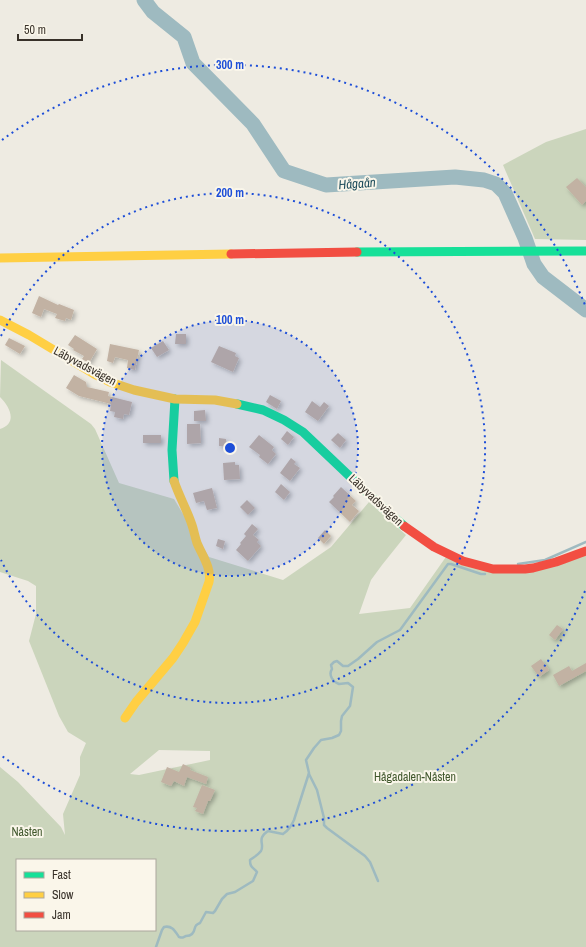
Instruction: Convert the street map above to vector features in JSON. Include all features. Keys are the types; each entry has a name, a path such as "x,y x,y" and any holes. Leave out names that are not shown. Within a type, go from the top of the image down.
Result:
{"street":[{"path":"0,258 276,253 586,251"},
{"name":"Läbyvadsvägen","path":"0,320 29,335 101,378 115,384 134,390 176,399 201,399 240,404 264,410 284,420 303,432 399,522 424,541 464,562 483,568 523,570 551,564 586,551"},
{"path":"125,718 183,643 195,622 210,576 192,524 174,480 172,450 176,399"}],"green space":[{"path":"586,129 586,240 535,239 503,165 546,142"},
{"name":"Hågadalen-Nåsten","path":"1,360 91,424 95,429 119,483 174,499 209,557 283,580 331,547 369,502 406,535 371,580 359,614 410,608 448,554 479,566 524,567 586,549 586,947 0,947 0,767 18,782 61,827 65,835 63,814 80,775 80,757 86,743 68,732 59,716 29,641 36,614 36,586 28,581 0,572 0,429 6,426 11,419 9,410 0,397","holes":["159,750 210,751 210,760 139,775 130,774"]}],"building":[{"path":"577,178 586,187 586,201 582,205 566,187"},
{"path":"39,296 58,305 59,304 74,310 71,320 66,318 65,321 55,318 57,314 44,309 41,317 32,313"},
{"path":"176,334 186,334 186,344 175,344"},
{"path":"75,335 97,349 89,363 82,359 84,356 73,350 74,349 68,345"},
{"path":"9,338 25,346 20,354 5,345"},
{"path":"163,341 169,350 157,357 151,348"},
{"path":"110,344 139,350 135,370 127,368 128,360 115,357 113,363 107,361"},
{"path":"219,346 236,353 235,356 239,358 233,372 211,362"},
{"path":"74,375 86,382 87,387 109,392 108,396 132,402 129,415 124,414 123,419 114,417 115,412 110,411 111,404 79,396 66,388"},
{"path":"270,395 281,401 277,409 266,402"},
{"path":"312,401 320,407 324,402 329,406 318,421 305,412"},
{"path":"205,410 206,421 194,421 194,411"},
{"path":"187,424 200,424 201,443 187,444"},
{"path":"287,431 294,437 288,445 281,439"},
{"path":"338,433 346,440 340,448 331,440"},
{"path":"143,435 161,435 161,443 143,443"},
{"path":"259,435 274,447 272,450 276,454 268,464 259,457 260,455 249,447"},
{"path":"219,438 226,439 226,446 219,446"},
{"path":"291,458 296,462 294,464 300,468 290,481 280,473"},
{"path":"235,462 235,465 239,465 240,479 224,480 223,463"},
{"path":"281,484 290,492 284,500 275,492"},
{"path":"341,487 356,501 352,505 359,511 350,522 329,502"},
{"path":"212,488 217,508 207,510 204,501 196,503 193,493"},
{"path":"247,500 255,508 248,515 240,507"},
{"path":"252,524 258,529 253,535 259,540 257,542 261,546 248,561 236,550 246,536 244,534"},
{"path":"325,530 331,536 324,544 318,538"},
{"path":"218,539 225,541 223,549 216,546"},
{"path":"557,625 563,629 555,640 549,635"},
{"path":"541,659 549,670 539,677 531,666"},
{"path":"586,663 586,671 559,686 553,675 569,666 572,671"},
{"path":"183,764 191,768 190,770 208,777 206,784 187,777 184,786 174,781 171,786 161,782 167,767 179,772"},
{"path":"202,785 215,790 210,801 208,801 203,814 195,811 197,808 193,807"}],"waterway":[{"name":"Hågaån","path":"144,0 153,12 184,37 193,63 253,124 284,171 326,185 455,177 484,180 496,184 505,193 525,238 534,264 543,277 586,310"},
{"path":"518,564 545,560 586,542"},
{"path":"156,947 164,927 171,928 179,937 182,938 191,935 195,926 200,923 206,912 213,913 227,894 235,892 253,881 257,872 251,866 250,860 261,851 262,837 264,834 268,831 283,834 291,826 309,773 306,760 321,740 339,735 341,731 342,716 350,706 353,687 348,683 339,684 333,680 331,676 331,665 337,661 343,666 348,666 377,642 400,630 448,564 485,574"},
{"path":"309,774 317,790 324,818 324,825 365,856 370,862 378,881"}],"traffic: fast":[{"path":"357,252 586,251"},
{"path":"174,481 172,450 175,399"},
{"path":"237,404 263,410 284,420 303,432 404,526"}],"traffic: slow":[{"path":"0,258 231,254"},
{"path":"0,320 110,382 134,390 175,399 215,400 237,404"},
{"path":"125,718 136,702 173,658 183,643 195,622 209,582 210,577 208,567 197,543 193,527 174,481"}],"traffic: jam":[{"path":"231,254 357,252"},
{"path":"404,526 434,547 463,561 493,569 533,568 556,562 586,551"}],"park label":[{"name":"Nåsten","path":"27,832"}]}
